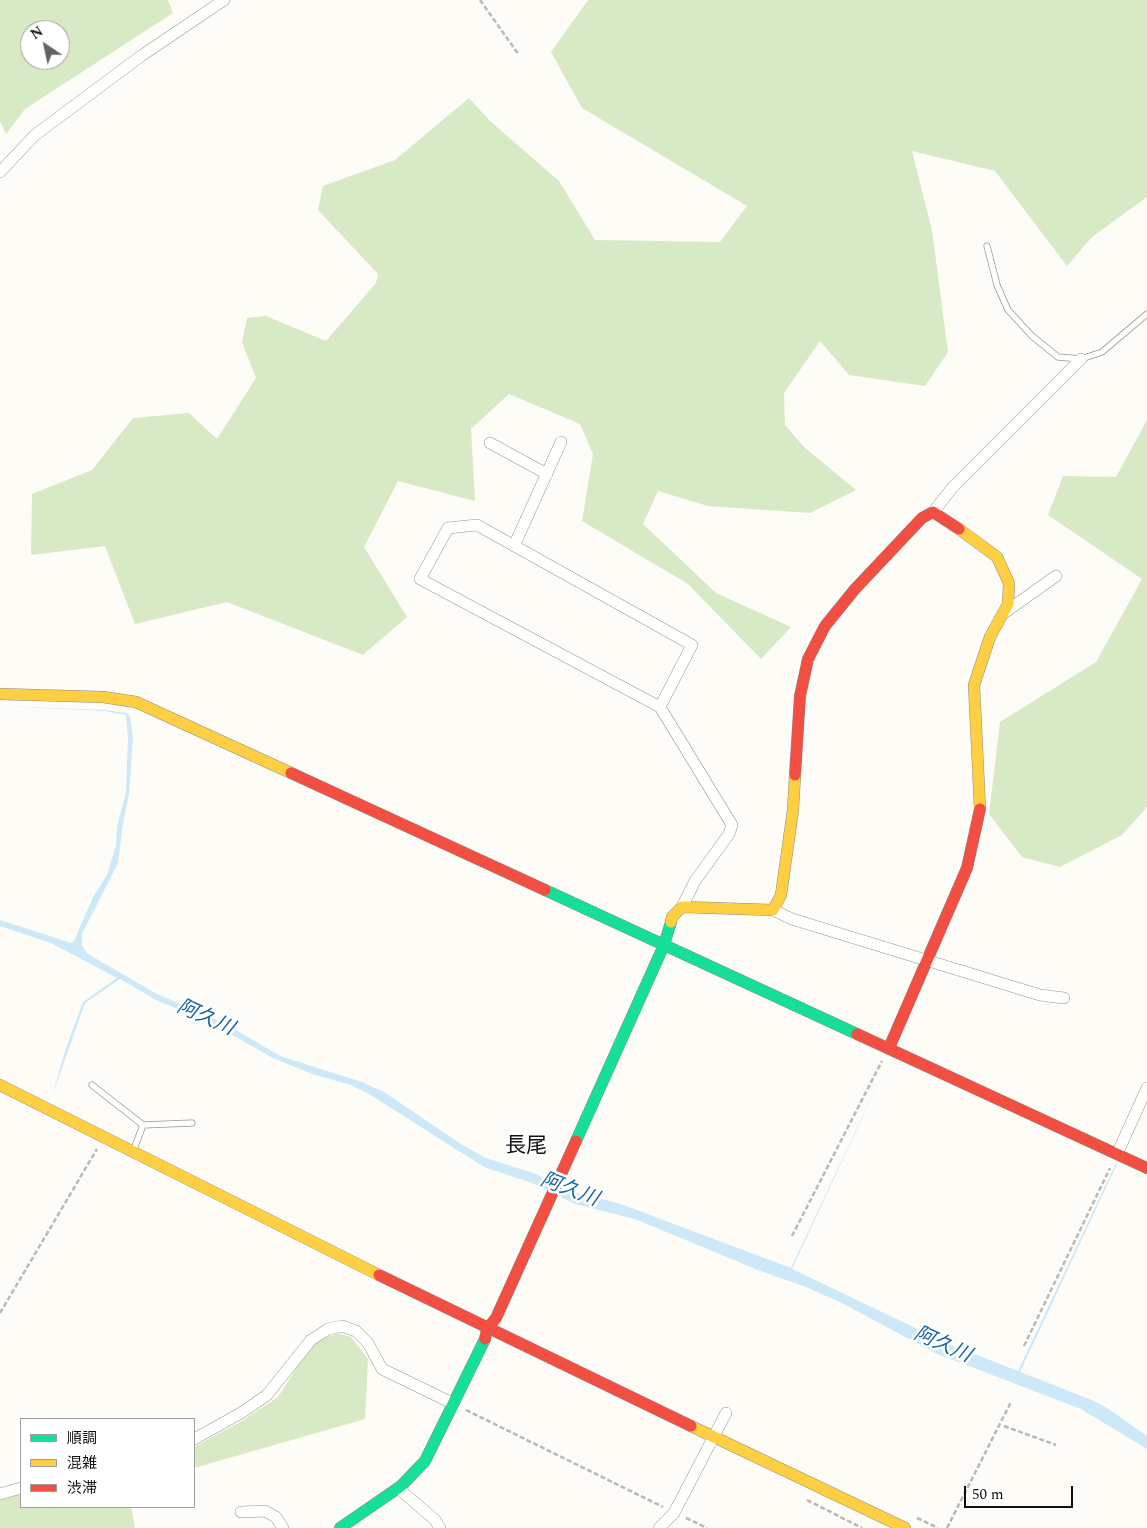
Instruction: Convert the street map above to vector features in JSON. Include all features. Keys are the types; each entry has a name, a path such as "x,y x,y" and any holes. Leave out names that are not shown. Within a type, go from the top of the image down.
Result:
{"street":[{"path":"0,172 35,135 141,56 224,0"},
{"path":"773,910 781,895 793,810 800,696 808,659 825,626 854,589 908,530 922,518 933,512 953,487 1081,359"},
{"path":"514,546 561,442"},
{"path":"490,443 547,474"},
{"path":"889,1048 967,868 982,802 974,685 990,637 1008,604 1009,583 997,557 945,518 933,512"},
{"path":"340,1528 398,1488 425,1461 452,1403 484,1342 487,1329 496,1318 540,1215 566,1162 664,945 672,918 682,907 695,881 729,834 732,825 660,707 420,579 448,528 477,525 692,645 660,707"},
{"path":"1002,614 1056,576"},
{"path":"0,694 103,697 136,702 1147,1168"},
{"path":"682,907 773,910 792,919 1040,995 1064,998"},
{"path":"0,1086 487,1329 905,1528"},
{"path":"1117,1154 1147,1088"},
{"path":"195,1437 241,1413 268,1395 311,1340 328,1329 342,1326 356,1331 368,1344 382,1369 452,1403"},
{"path":"659,1528 674,1512 726,1413"},
{"path":"0,1494 20,1488"},
{"path":"398,1488 435,1520 440,1528"},
{"path":"241,1512 265,1511 276,1517 283,1528"}],"lane":[{"path":"987,246 997,285 1008,310 1032,336 1058,356 1081,359 1102,352 1147,314"},
{"path":"92,1085 143,1125 192,1123"},
{"path":"134,1152 143,1125"}],"path":[{"path":"480,0 519,55"},
{"path":"792,1236 889,1048"},
{"path":"0,1313 104,1137"},
{"path":"1024,1346 1117,1154"},
{"path":"947,1528 1011,1402"},
{"path":"452,1403 707,1528"},
{"path":"1004,1426 1056,1445"}],"green space":[{"path":"0,0 168,0 173,13 25,109 6,134 0,121"},
{"path":"588,0 1147,0 1147,197 1092,237 1067,266 995,171 912,151 932,230 948,352 925,386 849,375 820,341 784,393 785,425 804,447 856,490 810,513 708,506 658,491 643,524 716,593 791,627 761,659 688,584 582,521 593,454 580,424 509,394 471,429 475,501 398,481 364,547 407,617 363,655 227,602 135,624 105,546 31,555 32,494 92,470 133,418 189,413 217,439 256,378 242,342 247,318 266,316 326,341 376,283 378,274 318,210 323,186 395,160 469,98 490,121 559,181 595,240 720,242 747,206 582,108 551,52"},
{"path":"1147,420 1147,807 1122,835 1060,867 1022,857 989,814 1000,722 1096,662 1142,579 1048,515 1063,476 1116,477"},
{"path":"337,1333 351,1337 368,1359 365,1419 195,1468 195,1446 242,1421 278,1397 306,1353 318,1341"},
{"path":"20,1491 20,1508 131,1508 135,1528 0,1528 0,1496"}],"water":[{"name":"阿久川","path":"0,706 106,710 127,713 130,717 133,737 129,794 118,863 82,934 82,946 88,954 155,993 224,1023 280,1056 362,1082 384,1092 464,1146 486,1158 536,1174 566,1190 621,1204 791,1268 890,1058 792,1269 951,1345 1018,1371 1116,1163 1020,1372 1092,1400 1107,1408 1147,1436 1147,1449 1081,1409 935,1353 842,1303 806,1287 758,1270 635,1219 575,1204 532,1183 484,1167 369,1094 351,1085 312,1074 271,1057 208,1021 158,1001 120,979 85,1003 52,1096 66,1048 83,1002 117,978 53,944 0,926 0,920 71,943 74,941 93,897 107,875 116,846 117,827 126,792 128,737 126,715 105,711"}],"traffic: fast":[{"path":"545,890 857,1034"},
{"path":"576,1141 664,945 671,922"},
{"path":"340,1528 401,1486 425,1461 485,1339"}],"traffic: slow":[{"path":"959,529 997,557 1009,583 1008,604 990,637 974,685 980,809"},
{"path":"0,694 103,697 136,702 291,773"},
{"path":"671,922 672,917 682,907 773,910 781,895 793,810 795,775"},
{"path":"0,1085 379,1275"},
{"path":"691,1426 905,1528"}],"traffic: jam":[{"path":"795,775 800,696 808,659 825,626 855,589 922,518 933,512 959,529"},
{"path":"291,773 545,890"},
{"path":"889,1048 967,868 980,809"},
{"path":"857,1034 1147,1168"},
{"path":"485,1339 487,1329 496,1318 576,1141"},
{"path":"379,1275 691,1426"}],"district":[{"name":"長尾","path":"526,1148"}]}
